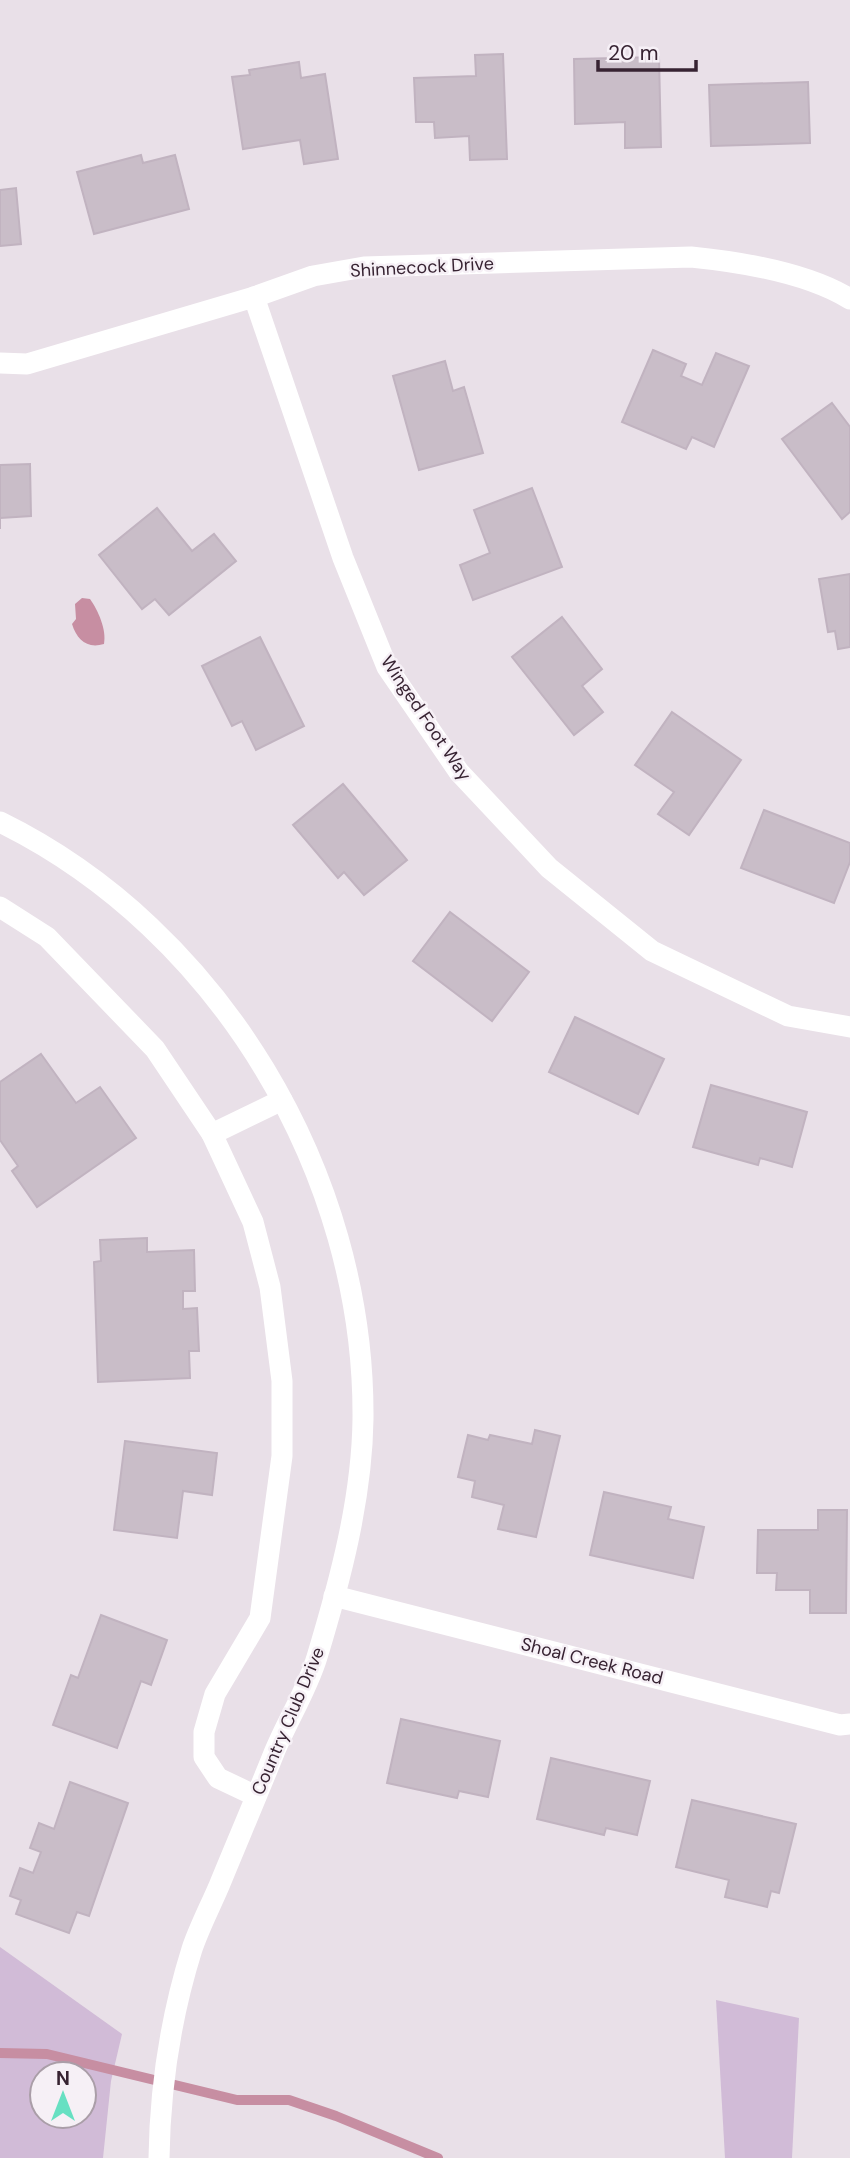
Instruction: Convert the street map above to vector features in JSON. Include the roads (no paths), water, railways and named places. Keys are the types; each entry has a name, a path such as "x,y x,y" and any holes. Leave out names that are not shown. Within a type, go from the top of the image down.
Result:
{"street":[{"name":"Shinnecock Drive","path":"0,363 27,364 254,298 313,276 364,267 691,257 741,262 835,290 850,299"},
{"name":"Winged Foot Way","path":"254,298 343,558 387,667 459,772 549,868 652,951 788,1016 850,1027"},
{"name":"Country Club Drive","path":"0,822 30,837 100,884 176,952 223,1008 257,1056 282,1100 324,1192 348,1278 359,1358 363,1420 356,1489 334,1596 316,1661 192,1949 170,2042 160,2116 159,2158"},
{"path":"0,907 47,937 155,1049 212,1134 253,1222 270,1287 282,1381 282,1456 260,1618 215,1694 204,1732 204,1757 218,1778 257,1796"},
{"path":"212,1134 282,1100"},
{"name":"Shoal Creek Road","path":"334,1596 841,1725 850,1724"}],"waterway":[{"path":"0,2053 47,2054 237,2100 289,2100 336,2116 438,2158"}]}
